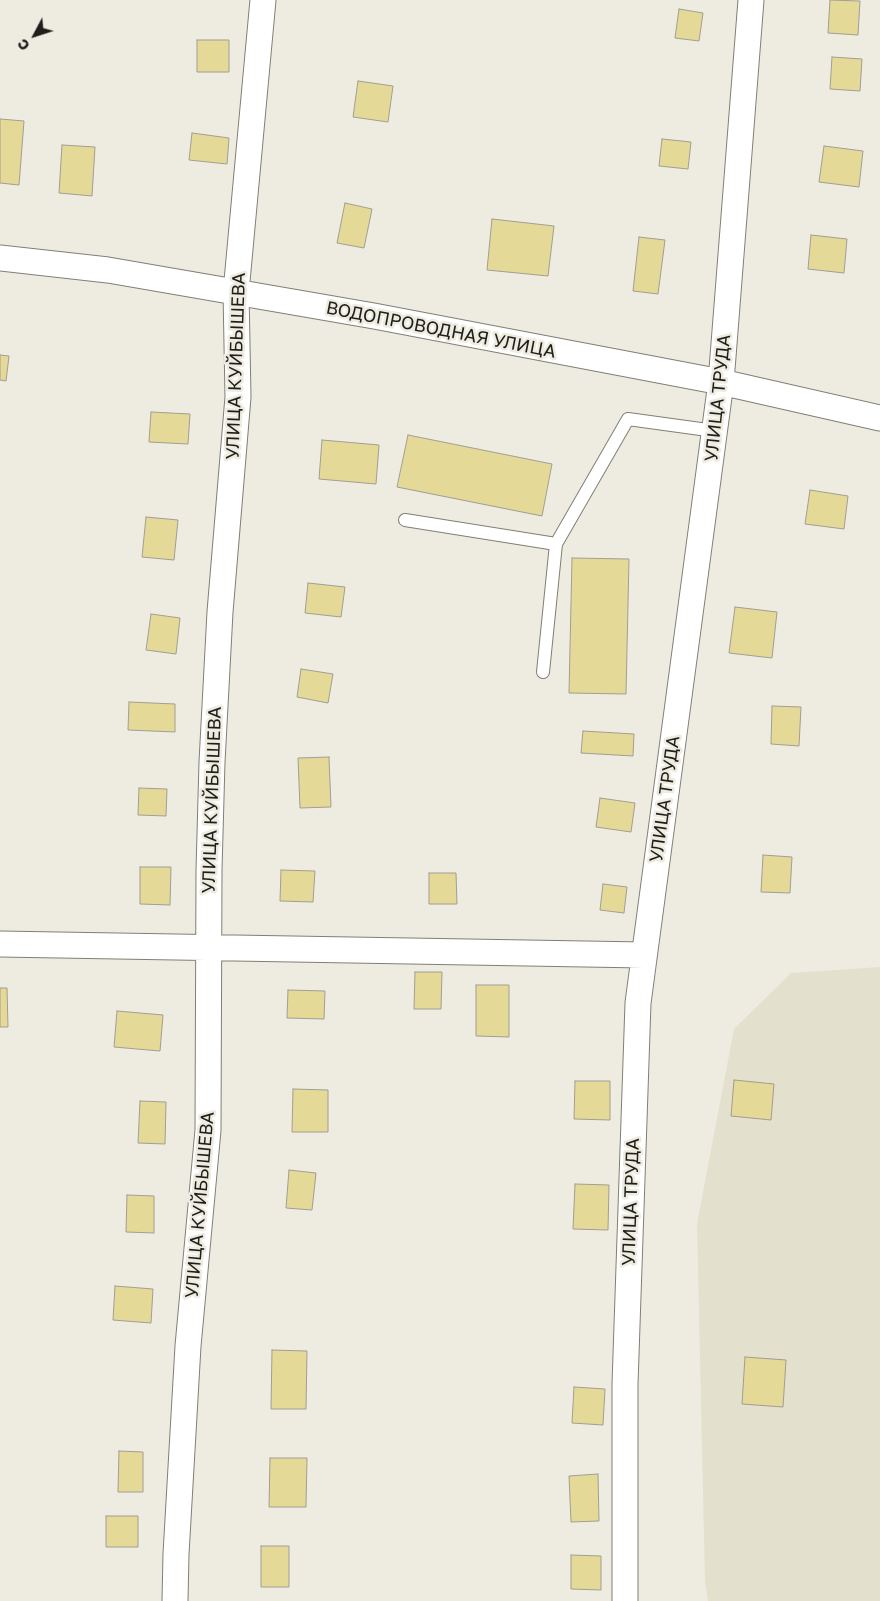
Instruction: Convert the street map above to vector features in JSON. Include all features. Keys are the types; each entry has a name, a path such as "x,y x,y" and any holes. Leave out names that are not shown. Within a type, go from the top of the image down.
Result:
{"street":[{"name":"УЛИЦА КУЙБЫШЕВА","path":"175,1601 188,1346 208,1130 212,782 218,649 238,397 236,292 263,0"},
{"name":"УЛИЦА ТРУДА","path":"625,1601 625,1384 638,1003 721,382 751,0"},
{"name":"ВОДОПРОВОДНАЯ УЛИЦА","path":"0,258 108,270 374,316 721,382 880,418"},
{"path":"0,944 644,955"}],"lane":[{"path":"544,672 556,544 628,419 715,431"},
{"path":"406,520 556,544"}],"shaded area":[{"path":"880,967 880,1601 708,1601 705,1580 697,1224 734,1029 791,973"}],"building":[{"path":"830,0 860,1 858,35 828,33"},
{"path":"679,9 703,13 699,41 675,38"},
{"path":"197,40 229,40 229,72 197,72"},
{"path":"832,57 862,59 860,91 830,89"},
{"path":"358,81 393,86 388,122 353,117"},
{"path":"0,119 24,121 19,185 0,183"},
{"path":"192,133 229,138 227,164 189,160"},
{"path":"662,139 691,142 688,169 659,166"},
{"path":"62,145 95,147 92,196 59,193"},
{"path":"824,146 863,151 859,187 819,182"},
{"path":"345,203 372,209 364,248 337,243"},
{"path":"492,219 554,226 548,276 487,270"},
{"path":"811,235 847,239 844,273 808,269"},
{"path":"639,237 665,240 658,294 633,291"},
{"path":"0,355 9,356 6,381 0,380"},
{"path":"151,412 190,414 188,444 149,442"},
{"path":"408,435 552,464 542,516 397,487"},
{"path":"322,440 379,445 376,484 319,479"},
{"path":"810,490 848,496 844,529 805,524"},
{"path":"146,517 178,520 174,560 142,557"},
{"path":"572,558 629,559 626,694 569,693"},
{"path":"308,583 345,587 341,617 305,613"},
{"path":"735,607 777,612 772,658 729,653"},
{"path":"151,614 180,618 176,654 146,650"},
{"path":"301,669 333,674 328,703 297,697"},
{"path":"129,702 175,704 175,732 128,730"},
{"path":"772,706 801,707 799,746 771,744"},
{"path":"583,731 634,734 633,756 581,753"},
{"path":"329,757 331,807 300,808 298,758"},
{"path":"139,788 167,789 166,816 138,815"},
{"path":"600,798 635,803 631,832 596,827"},
{"path":"763,855 792,857 790,893 761,892"},
{"path":"140,867 171,867 170,905 140,904"},
{"path":"281,870 315,871 313,902 280,901"},
{"path":"429,873 456,873 457,904 429,904"},
{"path":"603,884 627,887 624,913 600,910"},
{"path":"415,972 442,972 441,1009 414,1009"},
{"path":"476,985 509,985 509,1037 476,1036"},
{"path":"0,988 7,988 8,1027 0,1027"},
{"path":"288,990 325,991 324,1019 287,1018"},
{"path":"117,1011 163,1015 160,1051 114,1047"},
{"path":"734,1080 774,1084 771,1120 731,1116"},
{"path":"575,1081 610,1081 610,1120 574,1119"},
{"path":"293,1089 328,1090 328,1132 292,1132"},
{"path":"140,1101 166,1102 165,1144 138,1143"},
{"path":"289,1170 316,1173 312,1210 286,1208"},
{"path":"575,1184 609,1185 608,1230 573,1229"},
{"path":"127,1195 154,1196 154,1233 126,1232"},
{"path":"115,1286 153,1289 151,1323 113,1320"},
{"path":"272,1350 307,1351 306,1409 271,1409"},
{"path":"745,1357 786,1360 783,1407 742,1404"},
{"path":"574,1387 605,1389 603,1425 572,1423"},
{"path":"119,1451 143,1452 143,1492 118,1492"},
{"path":"270,1458 307,1458 306,1507 269,1507"},
{"path":"598,1474 599,1521 571,1522 569,1476"},
{"path":"106,1516 138,1516 138,1547 106,1547"},
{"path":"261,1546 289,1546 289,1587 261,1587"},
{"path":"571,1555 601,1556 601,1590 571,1589"}]}
